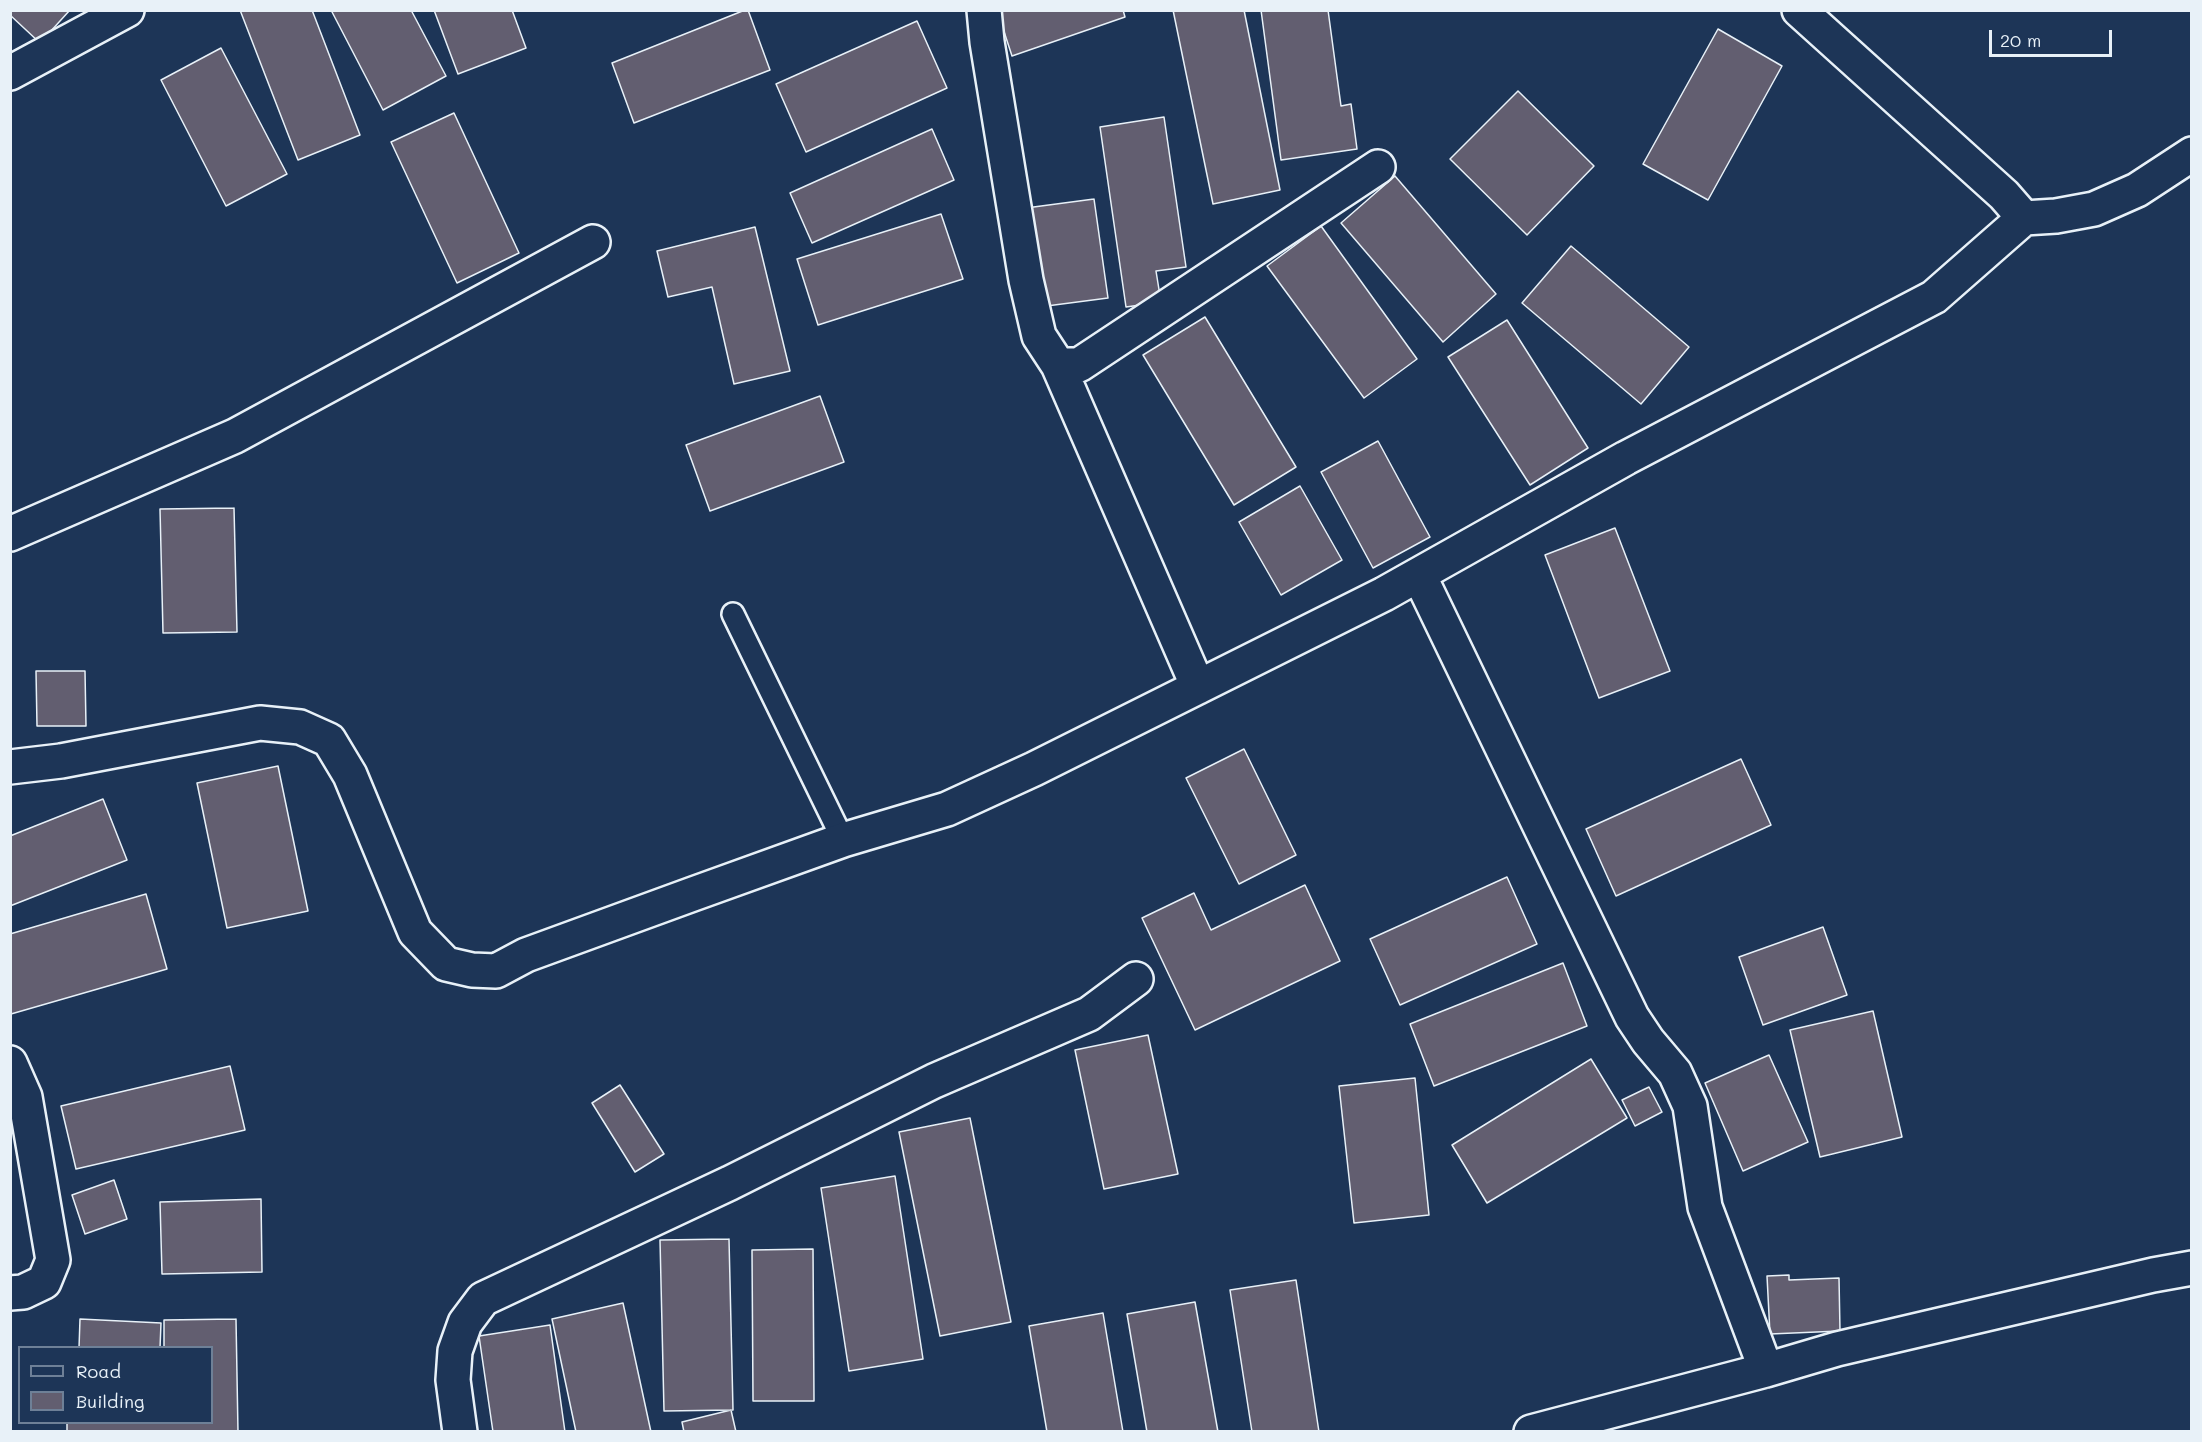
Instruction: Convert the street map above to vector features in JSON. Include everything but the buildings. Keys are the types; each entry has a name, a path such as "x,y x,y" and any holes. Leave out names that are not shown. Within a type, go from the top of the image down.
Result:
{"street":[{"path":"10,73 127,10"},
{"path":"984,10 987,42 1026,280 1039,336 1058,365 1198,687"},
{"path":"1799,10 2004,195 2024,218"},
{"path":"10,767 61,761 260,723 300,727 329,740 350,775 415,932 446,964 472,970 496,971 526,955 843,840 947,809 1034,770 1384,594 1626,458 1934,297 2024,218 2056,216 2094,209 2137,190 2192,154"},
{"path":"1058,365 1079,365 1378,167"},
{"path":"10,534 235,435 593,242"},
{"path":"1419,575 1632,1017 1648,1041 1675,1073 1690,1106 1705,1207 1766,1371"},
{"path":"460,1431 453,1380 455,1351 465,1323 483,1299 730,1183 934,1081 1089,1014 1137,979"},
{"path":"10,1062 25,1097 53,1260 44,1282 23,1292 10,1293"},
{"path":"1532,1431 1766,1371 1848,1347 2192,1268"}],"lane":[{"path":"733,614 843,840"}]}
